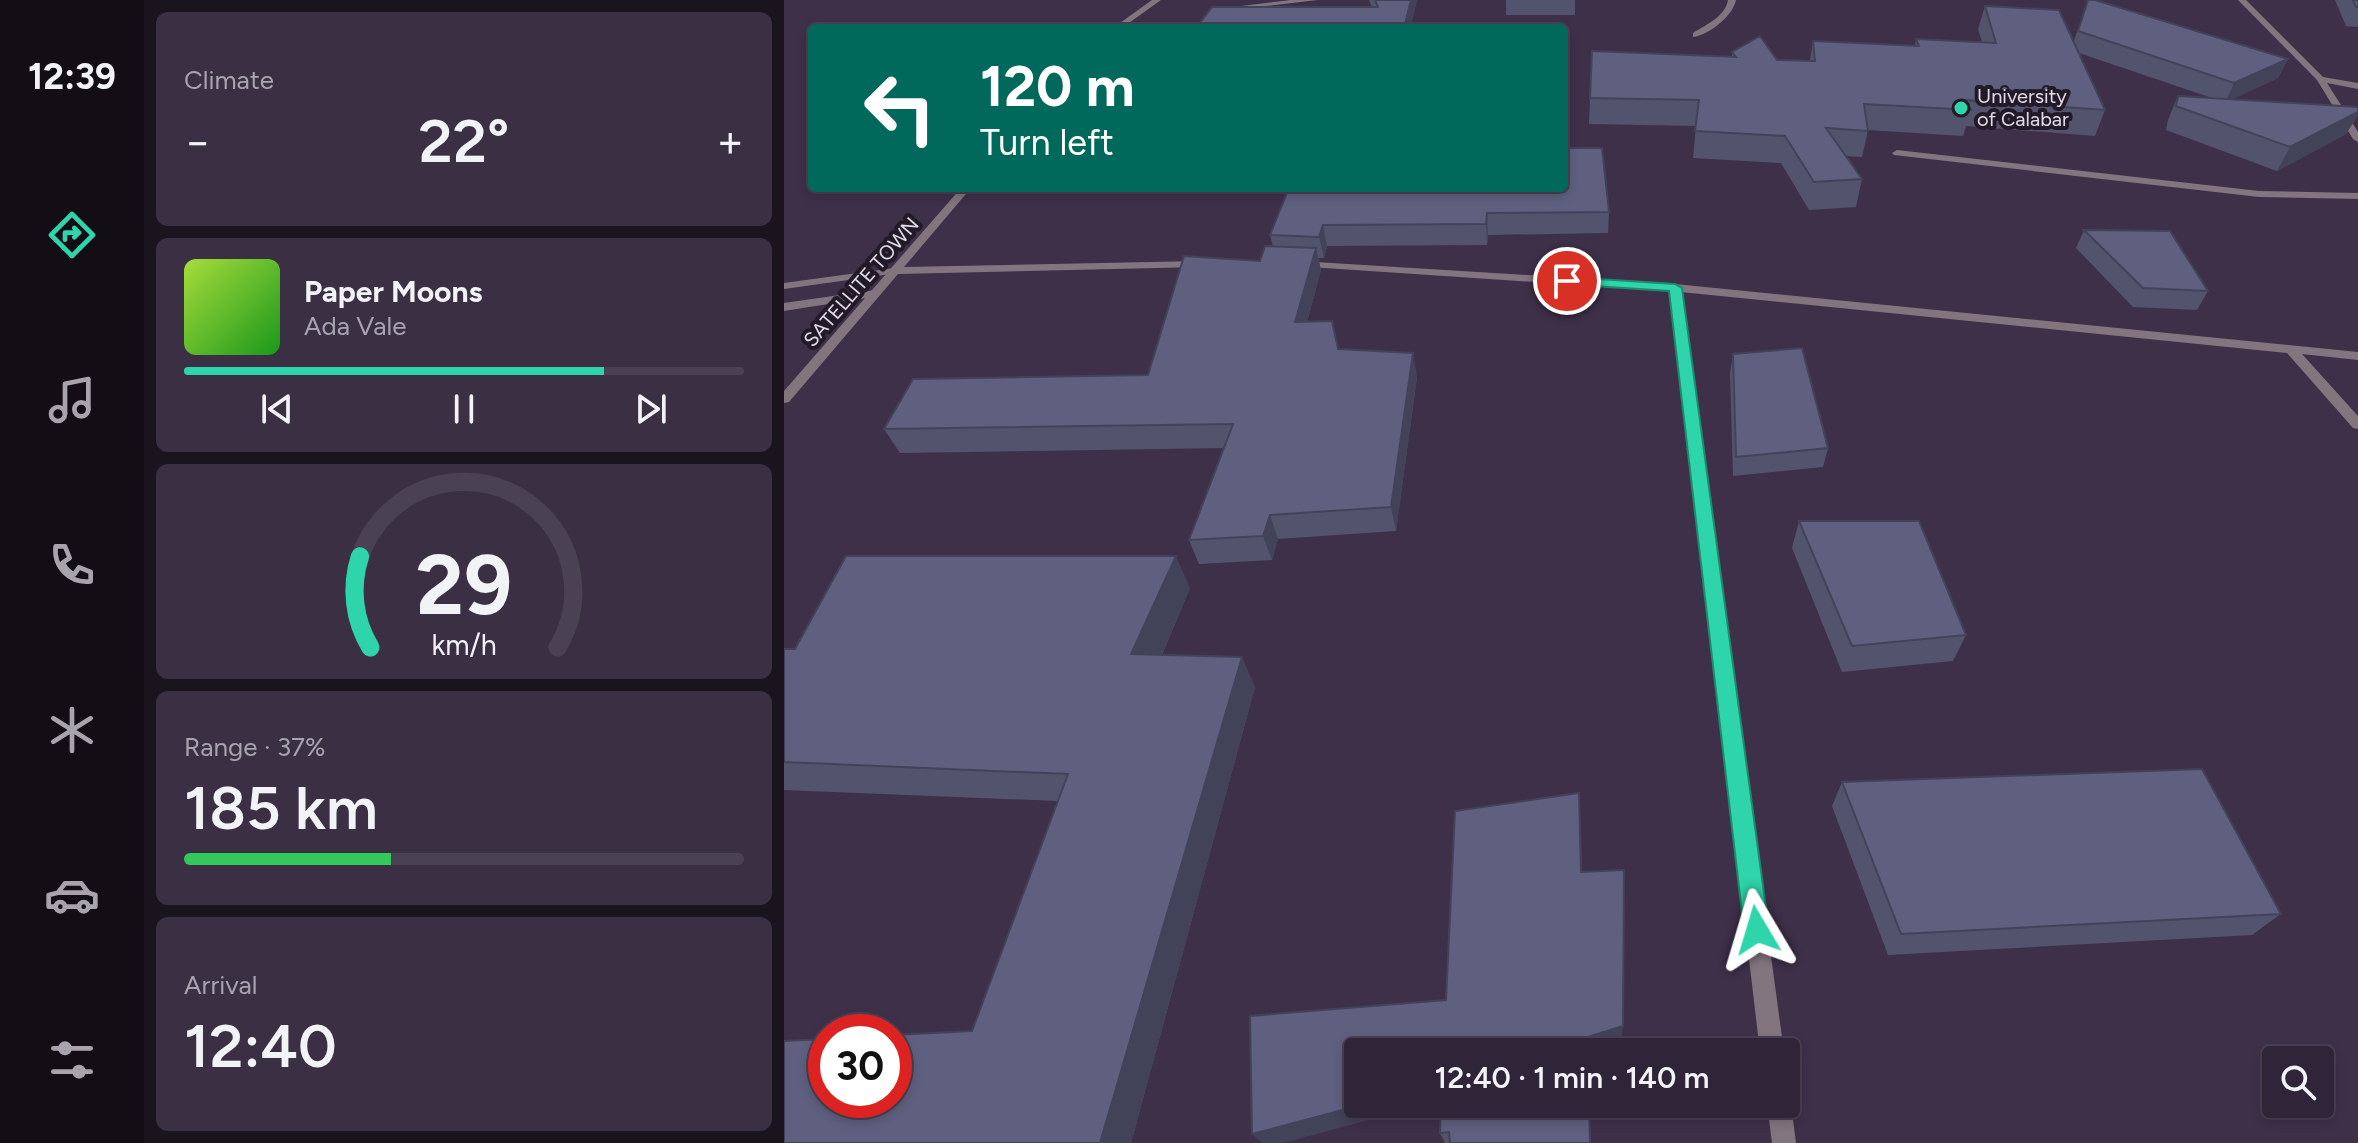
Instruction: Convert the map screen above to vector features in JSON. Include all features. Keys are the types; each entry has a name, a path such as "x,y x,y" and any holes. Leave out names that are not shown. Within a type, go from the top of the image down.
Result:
{"street":[{"path":"1123,24 1157,0"},
{"path":"1215,9 1314,0"},
{"path":"1696,35 1722,18 1732,5 1732,0"},
{"path":"2242,0 2320,79 2358,139"},
{"path":"2320,79 2358,86"},
{"path":"1897,153 2259,194 2358,196"},
{"name":"SATELLITE TOWN","path":"784,399 963,192"},
{"path":"784,286 894,271 1221,264"},
{"path":"1282,264 1675,288 2358,356"},
{"path":"1675,288 1770,1038"},
{"path":"784,307 875,294"},
{"path":"2292,351 2358,425"},
{"path":"1781,1118 1784,1143"}],"building":[{"path":"1375,0 1411,0 1405,24 1199,24 1212,7 1378,7"},
{"path":"2088,0 2288,59 2234,83 2078,31"},
{"path":"1985,6 2059,10 2105,110 1964,100 1971,110 1864,104 1868,131 1826,128 1862,179 1814,182 1785,136 1695,131 1699,100 1590,98 1592,51 1736,57 1732,52 1760,36 1777,60 1815,61 1813,41 1919,46 1916,39 1996,43"},
{"path":"2178,96 2358,107 2358,112 2290,147 2176,106"},
{"path":"1568,148 1602,148 1609,212 1487,213 1486,224 1323,225 1319,237 1270,235 1287,192 1568,192"},
{"path":"2084,230 2170,231 2208,291 2143,288"},
{"path":"1265,246 1316,248 1295,322 1332,321 1338,349 1413,353 1391,507 1270,515 1263,536 1189,540 1233,424 884,429 913,379 1148,375 1184,256 1260,261"},
{"path":"1802,348 1828,448 1736,457 1733,354"},
{"path":"1799,521 1919,521 1966,635 1852,646"},
{"path":"846,556 1176,556 1131,654 1242,657 1100,1143 784,1143 784,1041 808,1040 808,1118 912,1118 912,1034 972,1031 1068,774 784,762 784,649 795,649"},
{"path":"2202,769 2281,914 1901,934 1842,782"},
{"path":"1579,793 1581,872 1624,870 1623,1026 1588,1038 1344,1038 1344,1110 1252,1134 1250,1016 1446,1000 1455,811"},
{"path":"1441,1118 1589,1118 1590,1143 1450,1143 1449,1132 1440,1133"}],"place":[{"name":"University of Calabar","path":"1961,108"}],"route":[{"path":"1567,281 1675,288 1757,930"}]}
